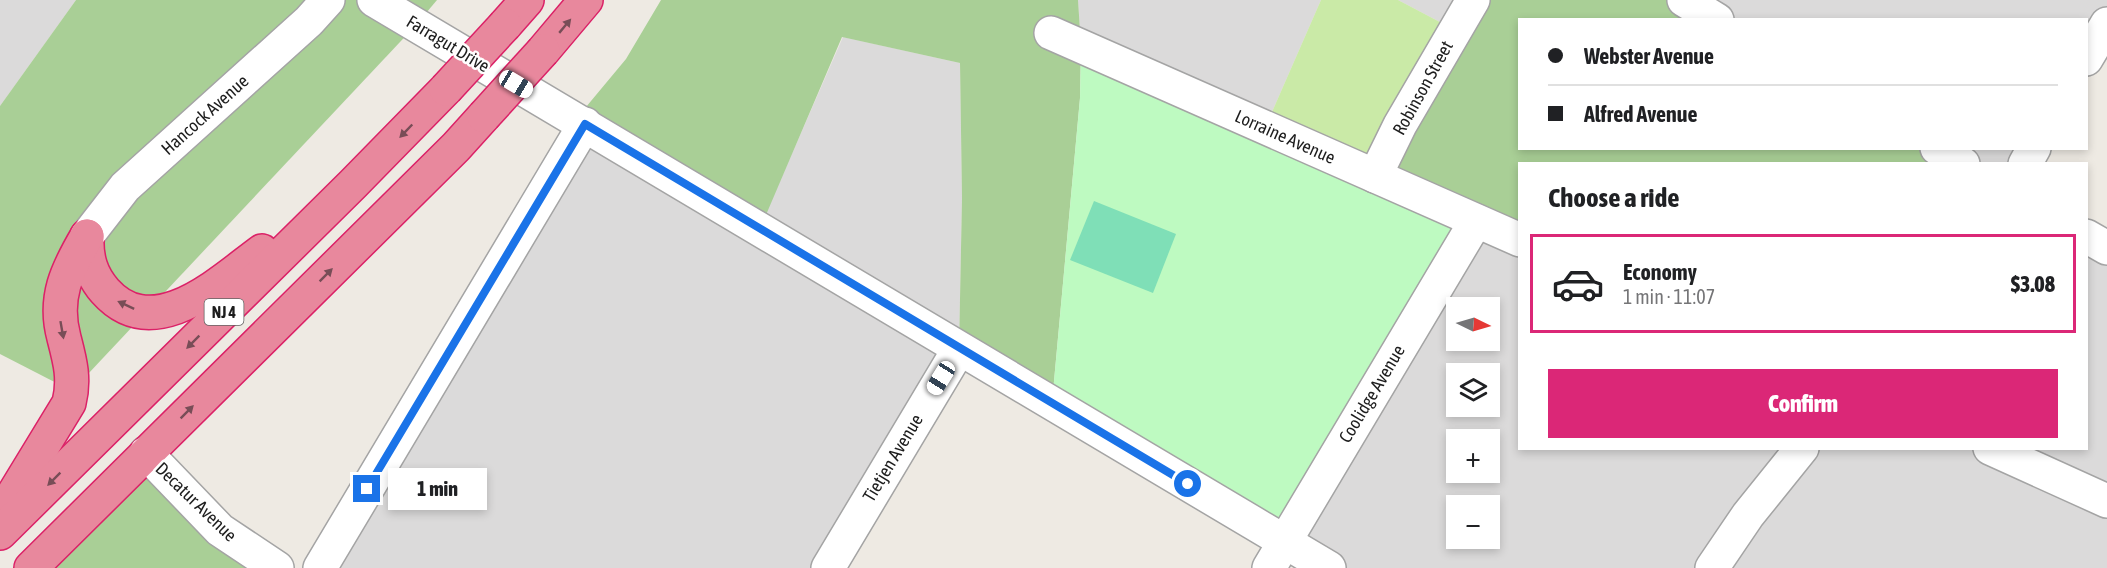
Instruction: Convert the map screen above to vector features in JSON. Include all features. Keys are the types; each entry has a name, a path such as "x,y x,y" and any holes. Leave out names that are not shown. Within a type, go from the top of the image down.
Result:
{"highway":[{"name":"NJ 4","path":"0,533 353,184 446,89 527,0"},
{"name":"NJ 4","path":"31,568 456,147 586,0"},
{"path":"87,236 88,262 97,280 110,296 133,309 157,313 170,310 200,296 353,184"},
{"path":"0,518 69,403 73,376 60,320 61,291 69,268 87,236"}],"street":[{"name":"Hancock Avenue","path":"87,236 125,187 309,21 328,0"},
{"name":"Farragut Drive","path":"374,0 959,349 1277,555 1329,568"},
{"name":"Robinson Street","path":"1375,176 1400,125 1473,0"},
{"path":"1684,0 1715,18"},
{"path":"2088,56 2107,24"},
{"name":"Lorraine Avenue","path":"1051,33 1518,239"},
{"path":"320,568 585,124"},
{"path":"1940,150 1960,162"},
{"name":"Coolidge Avenue","path":"1277,555 1476,221"},
{"path":"2088,237 2107,248"},
{"name":"Tietjen Avenue","path":"828,568 959,349"},
{"path":"1712,568 1748,515 1800,450"},
{"path":"1994,450 2107,501"},
{"name":"Decatur Avenue","path":"146,453 220,530 277,568"}],"shaded area":[{"path":"0,0 76,0 0,106"},
{"path":"1078,0 1321,0 1265,128 1081,46"},
{"path":"1398,0 1473,0 1455,30"},
{"path":"1684,0 2107,0 2107,24 2088,57 2088,18 1714,18"},
{"path":"843,37 960,63 962,198 959,349 828,568 320,568 585,124 759,229"},
{"path":"1939,150 2033,150 2026,162 1961,162"},
{"path":"1476,221 1518,240 1518,450 2088,450 2088,237 2107,248 2107,568 1329,568 1285,542"}],"green space":[{"path":"76,0 437,0 72,391 0,354 0,106"},
{"path":"661,0 1078,0 1081,46 1080,98 1052,403 959,349 962,198 960,63 842,37 760,229 576,119 626,59"},
{"path":"1321,0 1398,0 1455,30 1375,176 1265,128"},
{"path":"1473,0 1684,0 1715,18 1518,18 1518,150 1940,150 1961,162 1518,162 1518,240 1375,176"},
{"path":"1081,46 1476,221 1285,542 1052,403 1080,98"},
{"path":"1094,201 1176,234 1153,293 1070,260"},
{"path":"146,453 277,568 31,568"}],"route":[{"path":"367,489 585,124 1188,484"}]}
